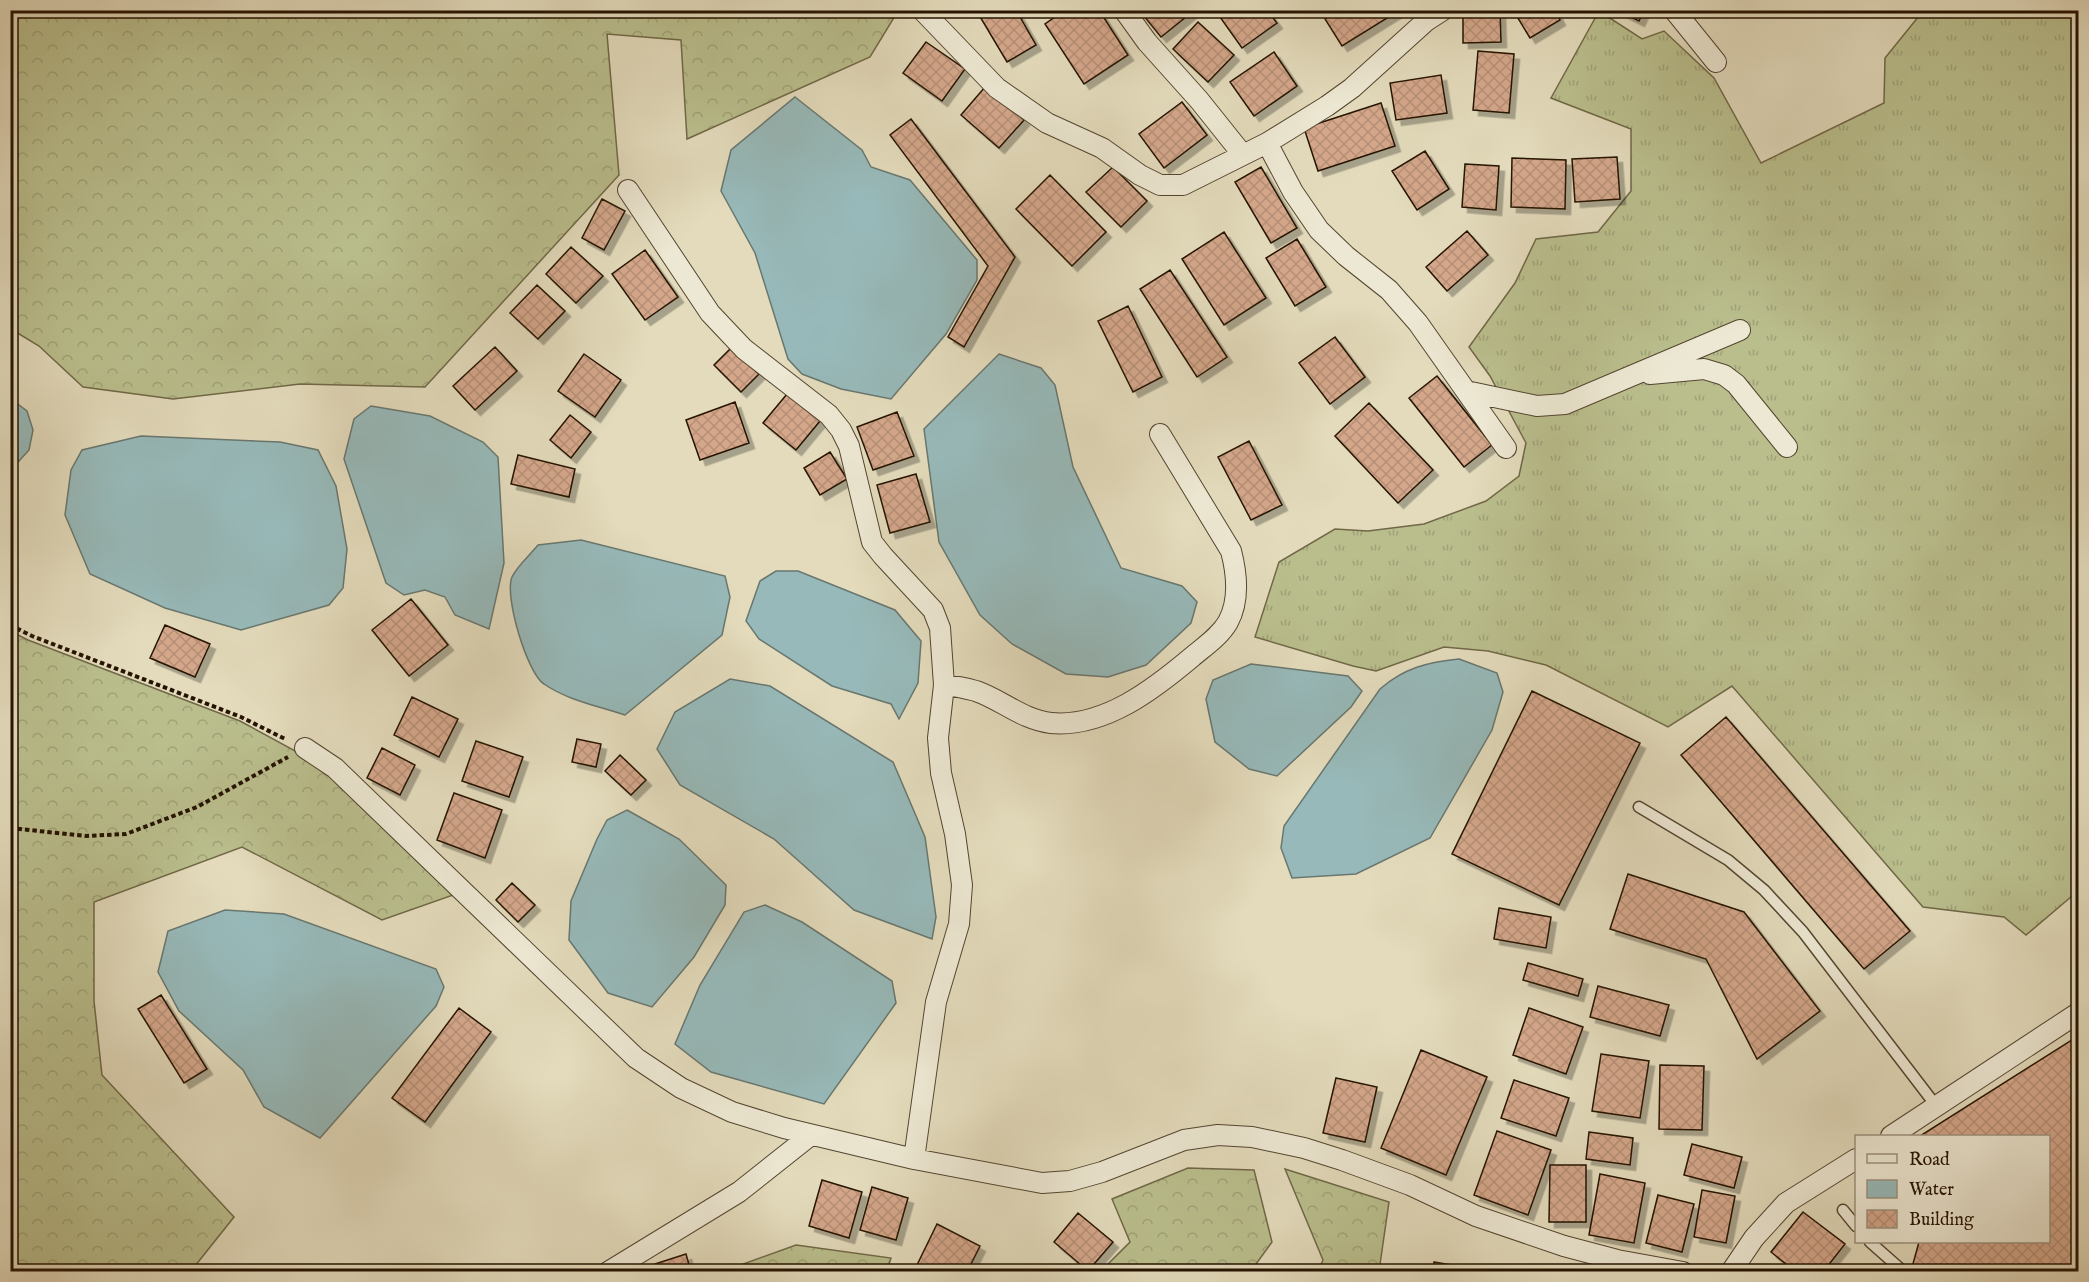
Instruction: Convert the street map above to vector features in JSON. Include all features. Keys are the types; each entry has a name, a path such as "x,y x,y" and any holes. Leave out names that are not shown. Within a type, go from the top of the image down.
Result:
{"street":[{"path":"922,10 997,88 1047,123 1102,148 1140,175 1160,185 1183,185 1267,143 1327,106 1352,88 1425,21 1443,10"},
{"path":"1124,10 1147,42 1200,100 1243,155"},
{"path":"1674,10 1716,62"},
{"path":"1267,143 1293,192 1319,230 1346,256 1389,290 1418,324 1506,448"},
{"path":"628,190 711,313 744,350 829,415 841,430 849,446 872,542 933,610 940,628 944,685 938,738 941,773 955,834 962,885 959,924 936,1002 914,1159"},
{"path":"1466,391 1537,406 1564,404 1740,330"},
{"path":"1628,376 1704,369 1724,375 1736,384 1787,447"},
{"path":"944,685 978,692 1021,714 1049,722 1069,723 1108,713 1125,705 1170,676 1218,635 1228,622 1234,607 1237,580 1231,550 1160,435"},
{"path":"304,748 335,768 636,1058 681,1088 732,1112 811,1135 914,1159 1042,1183 1070,1181 1102,1172 1184,1140 1218,1135 1252,1137 1304,1148 1342,1160 1410,1185 1476,1216 1563,1246 1617,1260 1683,1272"},
{"path":"1894,1135 2079,1013"},
{"path":"608,1272 739,1192 811,1135"},
{"path":"1731,1272 1754,1238 1786,1203 1855,1160"}],"lane":[{"path":"1639,807 1728,860 1764,890 1803,932 1937,1107"},
{"path":"1843,1210 1855,1224"},
{"path":"1871,1243 1904,1272"}],"path":[{"path":"10,625 32,636 241,717 304,748"},
{"path":"10,828 86,836 126,834 197,807 304,748"}],"green space":[{"path":"11,10 898,11 870,57 687,139 681,40 607,34 619,175 425,387 300,384 173,399 83,387 39,346 11,329"},
{"path":"1599,11 1642,39 1664,31 1714,78 1761,163 1884,103 1885,58 1923,11 2078,11 2078,891 2026,935 2004,917 1923,907 1732,686 1668,727 1546,665 1488,651 1444,647 1376,671 1255,637 1279,562 1335,529 1368,531 1424,524 1486,501 1519,476 1526,443 1490,376 1469,347 1515,283 1536,239 1598,232 1631,191 1631,129 1551,98"},
{"path":"10,631 28,640 240,721 332,771 456,894 382,920 242,847 94,902 94,1001 102,1075 234,1217 191,1271 18,1272 11,1269"},
{"path":"1188,1168 1254,1170 1272,1242 1251,1271 1101,1271 1130,1242 1112,1199"},
{"path":"1285,1169 1389,1202 1379,1271 1318,1271 1323,1260"},
{"path":"796,1245 891,1258 887,1271 724,1271"}],"water":[{"path":"795,97 862,150 871,167 910,180 977,260 977,280 946,334 891,399 841,389 802,374 788,359 755,253 721,191 731,150"},
{"path":"999,354 1041,368 1055,385 1073,467 1121,568 1182,586 1197,602 1191,623 1146,665 1108,677 1066,674 1012,644 980,615 939,542 924,429"},
{"path":"11,399 27,411 33,430 29,450 11,470"},
{"path":"371,406 430,416 483,442 498,457 504,563 489,629 455,615 445,597 425,590 404,595 386,583 344,459 354,419"},
{"path":"141,436 280,442 318,450 336,486 347,549 343,588 329,605 241,630 165,608 90,574 65,515 71,470 82,450"},
{"path":"581,540 725,576 730,597 722,635 625,715 573,698 544,684 537,677 524,650 514,616 510,587 512,577 520,565 538,545"},
{"path":"776,571 798,571 895,610 921,641 918,683 899,719 891,704 832,686 759,639 746,621 760,581"},
{"path":"1459,659 1497,673 1503,692 1492,730 1430,838 1356,874 1292,878 1281,848 1284,826 1380,689 1398,676 1417,667"},
{"path":"1251,664 1348,676 1362,691 1351,707 1277,776 1249,769 1215,742 1206,699 1213,680"},
{"path":"730,679 770,686 893,762 925,837 936,917 932,939 854,910 774,839 680,785 657,749 675,712"},
{"path":"627,810 679,839 726,885 725,905 694,957 652,1007 608,993 569,940 571,901 597,839 607,820"},
{"path":"765,905 802,922 892,981 896,1003 824,1104 711,1072 675,1044 700,985 744,912"},
{"path":"225,910 284,914 436,969 444,987 436,1006 320,1138 264,1107 243,1070 179,1011 158,972 168,931"}],"building":[{"path":"976,10 1016,10 1036,45 1007,62"},
{"path":"1065,10 1099,10 1128,55 1084,84 1045,24"},
{"path":"1139,10 1190,10 1191,13 1161,37"},
{"path":"1215,10 1267,10 1277,23 1242,48"},
{"path":"1337,10 1400,10 1342,46 1325,19"},
{"path":"1463,10 1500,10 1501,42 1463,43"},
{"path":"1513,10 1555,10 1560,20 1530,38"},
{"path":"1617,10 1644,10 1639,21"},
{"path":"1198,22 1234,55 1208,82 1173,49"},
{"path":"926,42 965,69 942,101 903,73"},
{"path":"1478,51 1514,54 1509,113 1473,110"},
{"path":"1274,52 1297,86 1254,116 1230,82"},
{"path":"1441,75 1447,113 1396,120 1390,83"},
{"path":"985,87 1024,120 999,148 961,115"},
{"path":"1182,102 1207,135 1164,168 1139,134"},
{"path":"1381,103 1395,146 1318,171 1304,128"},
{"path":"911,119 1015,257 964,347 948,337 988,266 890,135"},
{"path":"1425,151 1449,189 1417,210 1392,171"},
{"path":"1617,157 1620,199 1575,202 1572,159"},
{"path":"1512,158 1566,160 1565,209 1511,207"},
{"path":"1465,164 1499,166 1496,210 1462,207"},
{"path":"1113,167 1147,201 1121,227 1086,192"},
{"path":"1261,167 1297,228 1271,243 1235,182"},
{"path":"1050,175 1106,232 1072,266 1016,209"},
{"path":"602,199 625,211 604,250 582,238"},
{"path":"1467,231 1488,255 1447,291 1426,267"},
{"path":"1224,232 1266,298 1224,325 1182,259"},
{"path":"1297,239 1326,287 1295,306 1266,258"},
{"path":"571,247 603,276 576,303 546,274"},
{"path":"645,250 678,297 645,320 612,274"},
{"path":"1170,270 1227,357 1197,377 1140,289"},
{"path":"537,285 565,311 538,339 510,313"},
{"path":"1128,306 1162,377 1133,392 1098,321"},
{"path":"1335,337 1365,377 1330,404 1299,363"},
{"path":"495,347 517,371 475,410 453,386"},
{"path":"731,348 759,374 741,392 714,365"},
{"path":"584,354 621,380 595,417 558,391"},
{"path":"1437,376 1492,445 1464,467 1409,398"},
{"path":"787,394 820,421 796,450 763,423"},
{"path":"735,402 749,443 700,460 686,420"},
{"path":"1369,403 1433,470 1398,503 1335,436"},
{"path":"897,412 914,456 873,470 857,427"},
{"path":"570,415 591,432 571,458 550,440"},
{"path":"1249,441 1282,505 1251,520 1218,457"},
{"path":"830,452 847,479 820,495 804,468"},
{"path":"518,455 575,469 569,497 511,484"},
{"path":"916,474 930,522 890,533 877,485"},
{"path":"411,599 448,645 409,676 372,630"},
{"path":"165,625 210,644 195,677 150,658"},
{"path":"1532,691 1640,743 1559,905 1452,854"},
{"path":"412,697 458,719 439,757 394,735"},
{"path":"1726,717 1910,931 1864,969 1681,755"},
{"path":"577,739 601,744 596,767 572,762"},
{"path":"476,741 523,757 509,797 462,781"},
{"path":"382,748 415,765 400,795 367,778"},
{"path":"620,755 646,780 631,795 605,771"},
{"path":"454,793 502,810 485,858 437,840"},
{"path":"1628,874 1744,912 1820,1011 1757,1059 1706,959 1610,929"},
{"path":"512,883 535,905 518,922 496,900"},
{"path":"1499,908 1551,917 1546,948 1494,939"},
{"path":"1528,963 1583,979 1578,996 1523,980"},
{"path":"1598,986 1669,1005 1660,1036 1590,1017"},
{"path":"161,995 207,1069 184,1083 138,1009"},
{"path":"459,1008 491,1032 425,1122 392,1098"},
{"path":"1529,1008 1583,1027 1566,1074 1513,1055"},
{"path":"2078,1036 2078,1272 1911,1271 1919,1243 2050,1243 2050,1135 1922,1135"},
{"path":"1421,1050 1487,1077 1446,1175 1381,1148"},
{"path":"1601,1054 1649,1061 1640,1118 1592,1111"},
{"path":"1660,1065 1704,1066 1702,1130 1659,1129"},
{"path":"1336,1078 1377,1087 1365,1142 1323,1133"},
{"path":"1514,1080 1569,1098 1556,1136 1501,1118"},
{"path":"1497,1131 1551,1150 1528,1215 1474,1195"},
{"path":"1589,1132 1633,1138 1630,1165 1586,1159"},
{"path":"1692,1144 1742,1157 1734,1188 1684,1175"},
{"path":"1550,1165 1586,1165 1586,1222 1549,1222"},
{"path":"1600,1174 1645,1183 1634,1243 1589,1235"},
{"path":"822,1180 862,1192 849,1238 809,1226"},
{"path":"872,1187 908,1198 896,1240 860,1230"},
{"path":"1702,1190 1735,1196 1726,1243 1694,1237"},
{"path":"1658,1195 1694,1204 1682,1252 1646,1243"},
{"path":"1803,1212 1845,1244 1823,1272 1796,1272 1771,1252"},
{"path":"1078,1213 1113,1242 1088,1271 1054,1242"},
{"path":"937,1224 980,1246 967,1272 930,1272 917,1265"},
{"path":"686,1254 691,1272 658,1272 655,1264"},
{"path":"1434,1262 1482,1270 1481,1272 1433,1272"}]}
